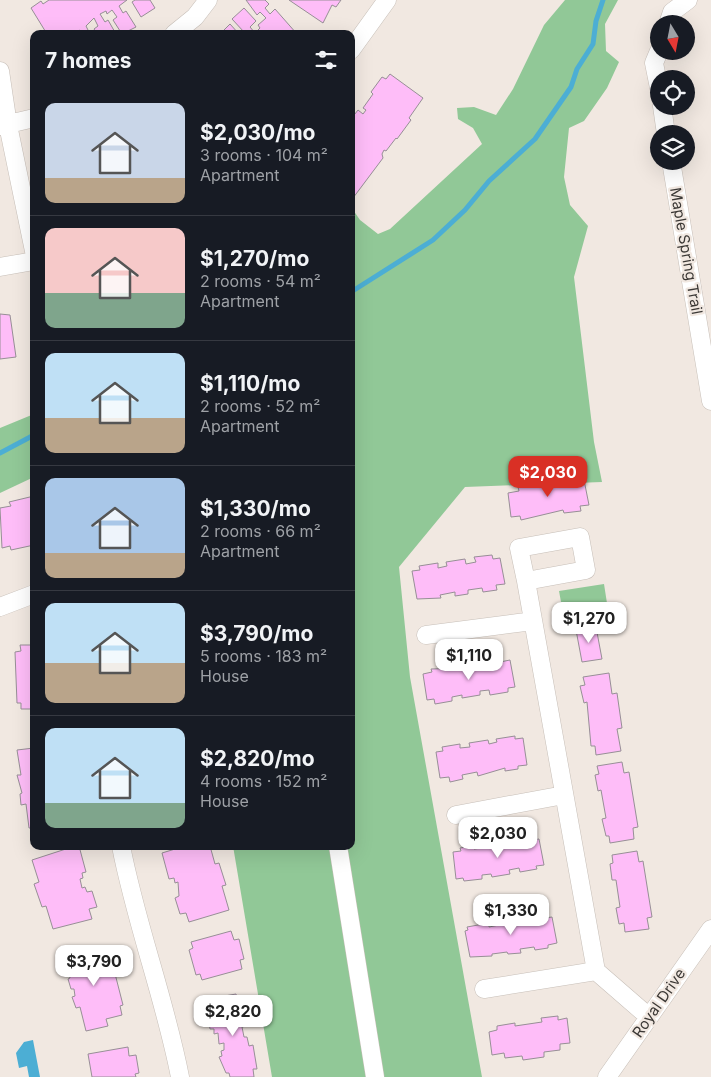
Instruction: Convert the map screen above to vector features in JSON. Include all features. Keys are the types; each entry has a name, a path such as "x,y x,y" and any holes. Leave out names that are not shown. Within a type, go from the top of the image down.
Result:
{"street":[{"path":"179,30 195,16 208,0"},
{"path":"355,44 387,0"},
{"path":"671,15 672,12 688,0"},
{"path":"0,71 4,126 30,234"},
{"path":"4,126 30,119"},
{"name":"Maple Spring Trail","path":"672,170 711,401"},
{"path":"0,267 30,262"},
{"path":"526,581 596,972 648,1017"},
{"path":"0,607 30,596"},
{"path":"426,635 533,621"},
{"path":"456,814 564,795"},
{"path":"122,850 126,874 171,1028 180,1077"},
{"path":"339,850 375,1077"},
{"name":"Royal Drive","path":"607,1077 711,929"},
{"path":"484,990 596,972"}],"green space":[{"path":"565,0 618,0 605,24 606,51 619,62 607,88 584,121 569,128 564,177 570,205 588,226 574,277 594,442 602,482 465,487 399,567 410,677 482,1077 272,1077 234,850 355,850 355,213 360,220 378,234 390,229 482,144 473,128 458,119 457,108 474,107 496,115 513,89 544,25"},
{"path":"30,416 30,479 0,493 0,428"},
{"path":"604,584 609,616 565,624 559,591"}],"water":[{"path":"33,1040 40,1077 29,1077 27,1066 19,1068 16,1053 24,1042"}],"building":[{"path":"49,0 127,0 119,6 123,13 126,11 136,27 130,30 119,30 113,20 117,17 112,10 107,14 106,11 100,14 105,22 108,20 114,30 95,30 98,26 94,18 86,26 88,30 45,30 31,8 41,1 43,4"},
{"path":"135,0 150,0 155,8 141,17 132,2"},
{"path":"246,0 265,0 269,4 265,8 270,14 275,9 293,30 258,30 260,28 258,25 266,18 260,12 257,15"},
{"path":"289,0 341,0 336,7 332,5 323,23"},
{"path":"244,8 256,21 250,27 252,30 242,30 232,19"},
{"path":"230,24 235,30 224,30"},
{"path":"390,74 423,98 409,118 411,120 397,139 386,151 384,150 383,158 355,195 355,114 358,110 363,114 366,110 363,108 373,94 371,92 382,77 386,79"},
{"path":"0,314 10,315 16,357 0,359"},
{"path":"555,476 556,480 572,477 574,482 584,480 589,505 580,506 581,511 564,513 563,510 521,520 520,516 511,517 508,493 519,491 518,487 535,484 534,480"},
{"path":"30,497 30,546 11,550 10,546 2,548 0,508 11,506 9,502"},
{"path":"492,555 493,559 500,558 505,584 496,585 497,590 483,592 482,588 468,590 468,594 455,596 455,592 440,595 441,598 417,599 412,571 420,570 419,566 438,563 438,568 447,566 446,562 465,559 466,564 476,562 474,557"},
{"path":"596,627 602,659 582,662 576,630"},
{"path":"20,645 30,645 30,709 21,709 21,703 17,703 15,652 21,651"},
{"path":"499,658 500,662 510,660 515,687 508,688 508,692 490,695 489,690 480,691 480,695 462,698 462,695 452,697 452,701 435,704 434,699 427,700 423,674 432,672 431,669 460,668 459,665 472,662 473,666 488,663 487,660"},
{"path":"609,673 612,694 617,693 622,728 617,729 621,751 596,755 595,746 591,746 587,702 584,703 580,686 585,685 583,677"},
{"path":"515,736 515,739 523,738 527,765 518,766 518,769 505,771 505,768 478,776 477,772 462,775 463,779 450,782 449,777 440,778 436,752 443,751 442,747 460,744 460,748 470,747 469,743 488,740 489,744 497,742 496,739"},
{"path":"30,748 30,828 26,804 21,805 20,794 22,793 17,775 21,775 17,750"},
{"path":"622,762 624,773 629,772 638,827 633,828 634,839 610,843 609,836 606,836 602,819 606,818 601,790 598,791 595,775 599,774 597,766"},
{"path":"529,837 530,840 539,839 544,865 536,866 537,869 520,872 519,868 509,870 510,874 492,877 491,874 482,875 482,879 464,881 463,878 456,879 453,852 461,851 460,848 473,846 474,849 489,847 489,844 516,842 516,839"},
{"path":"63,850 80,850 86,872 82,873 83,878 80,879 82,888 85,887 87,892 92,891 97,907 89,909 92,919 53,929 46,906 42,907 34,884 39,882 32,860"},
{"path":"172,850 211,850 215,864 219,863 226,885 222,886 229,910 189,922 186,913 180,914 175,898 179,896 178,882 175,883 174,878 169,879 162,853"},
{"path":"637,851 639,862 643,861 652,917 647,918 649,929 625,932 624,923 619,924 616,908 620,907 616,880 612,880 610,864 613,863 612,855"},
{"path":"545,914 545,918 552,917 557,943 548,945 548,948 535,950 534,947 520,949 521,953 508,954 507,952 492,954 492,956 470,957 465,931 468,930 467,927 489,923 489,927 499,925 498,922 516,919 517,923 527,921 526,917"},
{"path":"231,931 234,940 239,939 244,959 240,960 242,969 202,980 200,974 196,975 189,950 193,948 191,942"},
{"path":"87,947 89,953 105,949 108,959 111,958 123,1005 120,1006 122,1015 106,1019 108,1026 86,1031 80,1007 76,1008 72,997 75,996 74,989 71,989 68,979 70,978 64,954"},
{"path":"236,994 238,1003 242,1003 246,1026 242,1027 244,1037 247,1037 249,1046 253,1045 257,1069 253,1069 254,1077 230,1077 229,1073 226,1073 219,1057 222,1056 221,1051 224,1050 224,1043 219,1044 218,1033 214,1034 214,1029 210,1029 208,1015 212,1014 211,1008 214,1007 213,998"},
{"path":"558,1016 558,1020 567,1018 570,1043 560,1044 560,1050 544,1052 544,1057 523,1060 522,1056 505,1058 504,1053 492,1055 489,1032 497,1030 497,1026 515,1023 515,1026 542,1022 541,1018"},
{"path":"128,1047 129,1056 136,1055 139,1073 135,1074 136,1077 92,1077 88,1054"}],"waterway":[{"path":"355,289 433,240 465,210 489,181 535,139 571,87 577,69 593,44 596,21 603,0"},
{"path":"0,453 30,437"}]}
